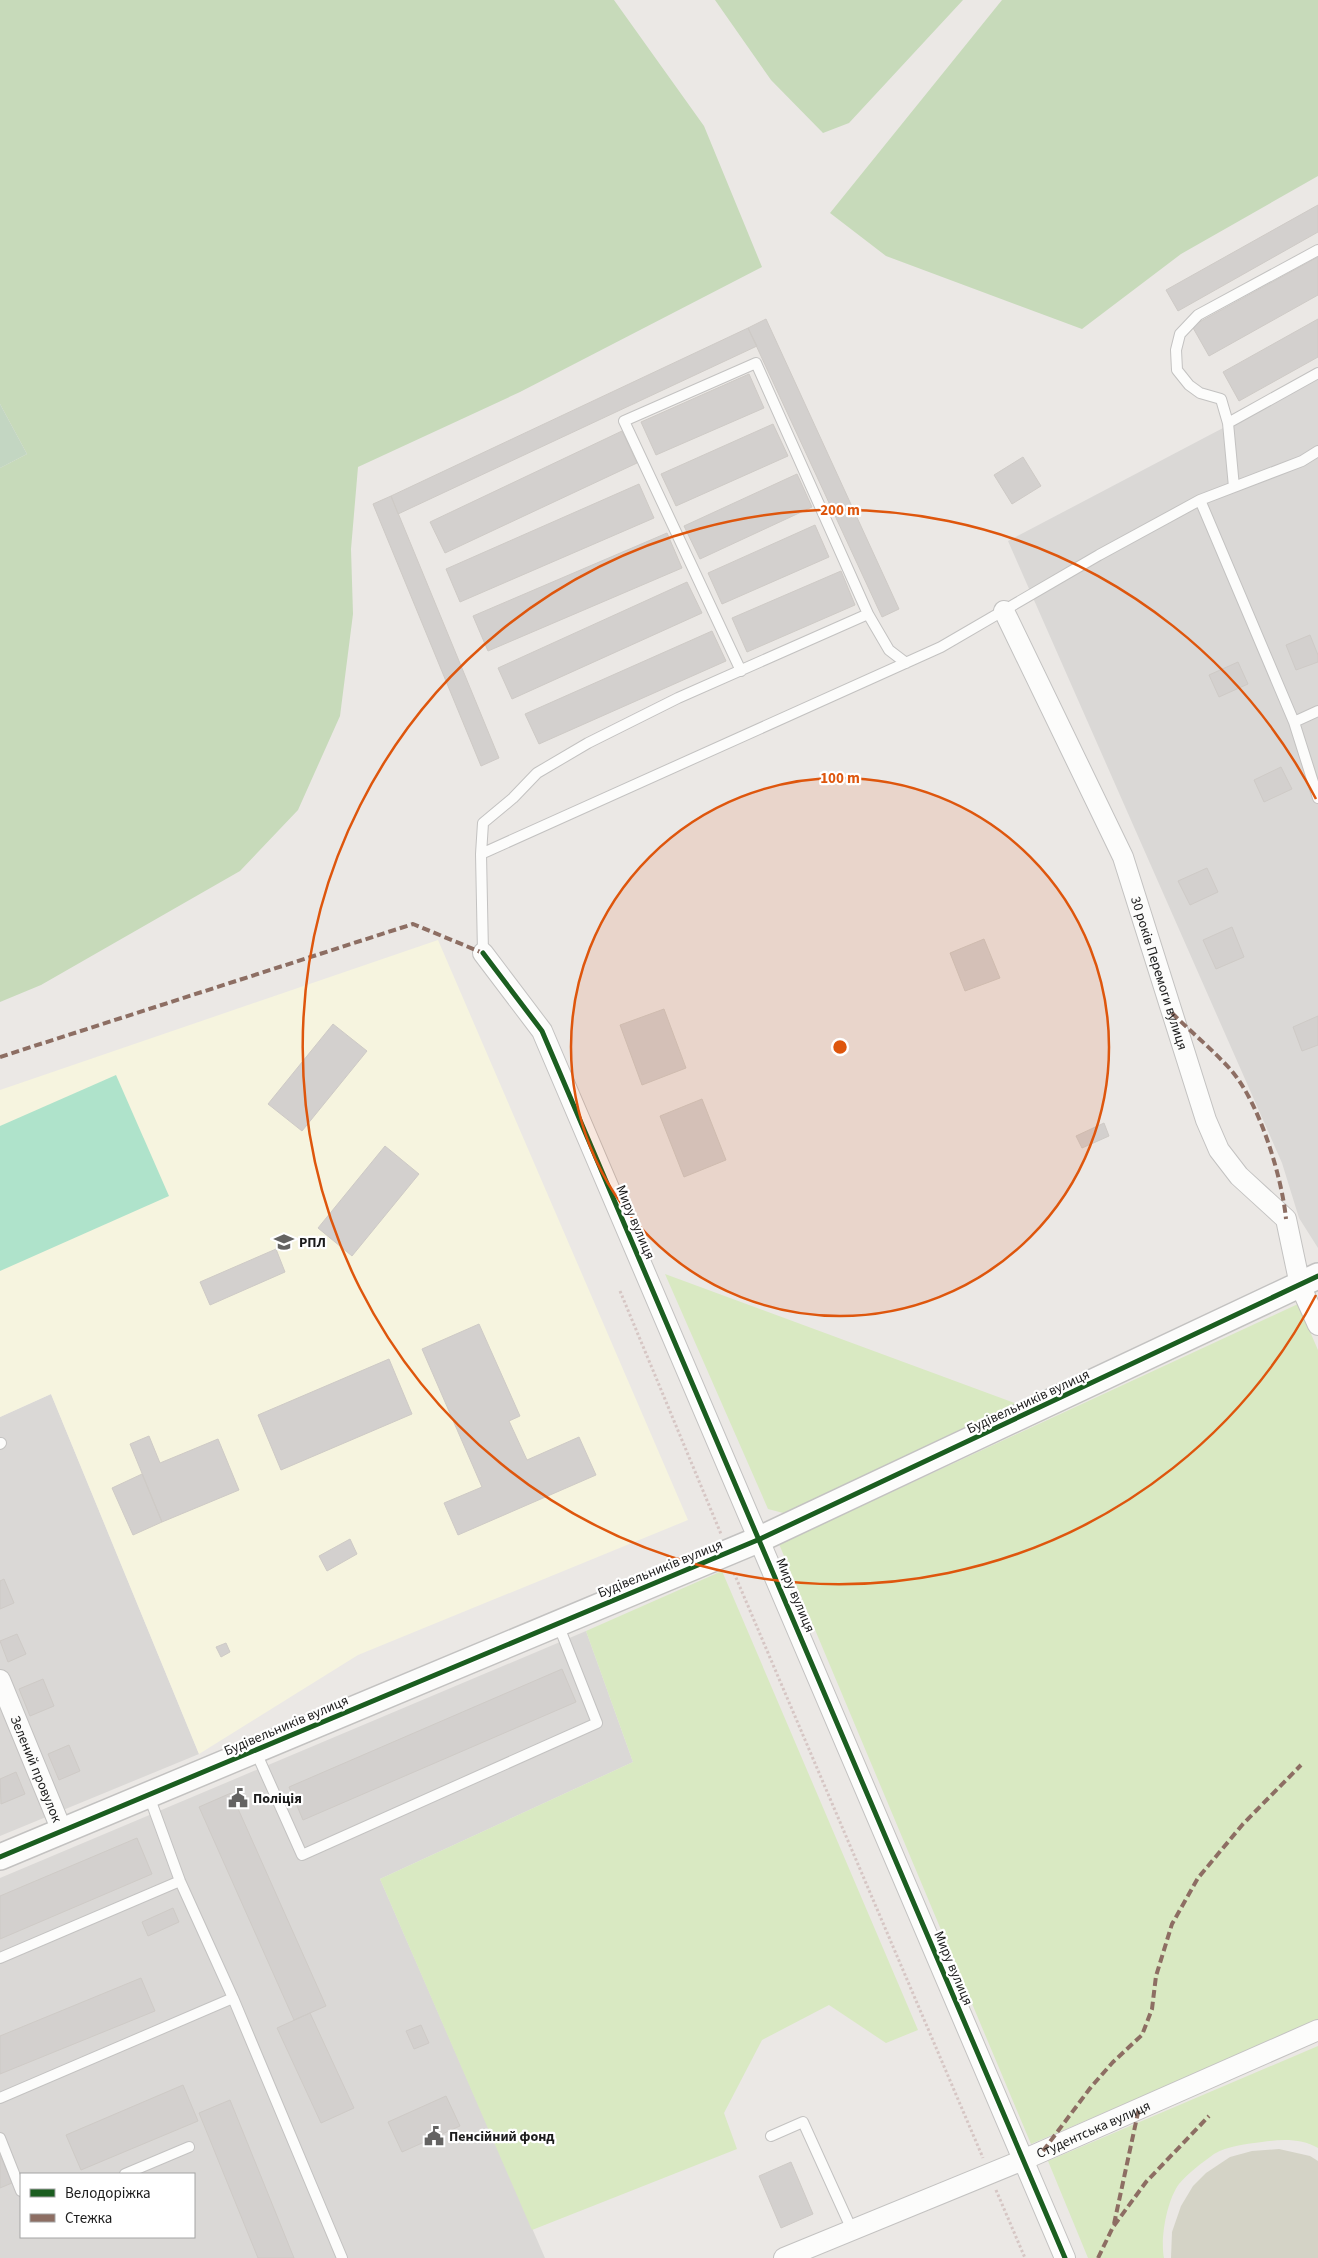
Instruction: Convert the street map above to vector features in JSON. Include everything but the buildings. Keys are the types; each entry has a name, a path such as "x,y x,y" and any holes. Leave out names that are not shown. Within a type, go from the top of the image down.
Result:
{"street":[{"name":"30 років Перемоги вулиця","path":"1004,611 1123,857 1206,1120 1219,1150 1239,1176 1286,1219 1309,1280 1318,1325"},
{"name":"Миру вулиця","path":"483,953 542,1031 1065,2258"},
{"name":"Будівельників вулиця","path":"0,1857 760,1539 1309,1280"},
{"name":"Зелений провулок","path":"0,1680 62,1831"},
{"name":"Студентська вулиця","path":"784,2258 1023,2160 1318,2030"}],"lane":[{"path":"1234,487 1228,423 1221,399 1189,386 1177,370 1176,350 1180,334 1198,315 1318,250"},
{"path":"741,671 624,421 756,363 868,614 889,650 906,663"},
{"path":"1228,423 1318,373"},
{"path":"481,854 940,647 1099,555 1200,500 1302,461 1318,451"},
{"path":"1200,500 1294,722 1318,798"},
{"path":"483,953 481,854 483,823 513,798 536,773 621,727 868,614"},
{"path":"1294,722 1318,711"},
{"path":"255,1750 302,1855 597,1723 558,1623"},
{"path":"148,1795 180,1881 233,1998 342,2258"},
{"path":"0,1958 180,1881"},
{"path":"0,2098 233,1998"},
{"path":"771,2136 803,2122 852,2230"},
{"path":"0,2138 20,2188"},
{"path":"127,2173 188,2147"}],"path":[{"path":"620,1291 729,1552 733,1570 1025,2258"}],"shaded area":[{"path":"1318,378 1318,1248 1299,1218 1282,1163 1008,541"},
{"name":"РПЛ","path":"438,940 688,1520 358,1655 199,1754 51,1394 0,1417 0,1090"},
{"path":"51,1394 199,1754 0,1836 0,1417"},
{"path":"586,1631 633,1762 380,1879 545,2258 0,2258 0,1878"},
{"path":"1279,2149 1310,2156 1318,2161 1318,2258 1171,2258 1172,2232 1181,2206 1193,2186 1206,2173 1230,2157 1252,2151"}],"green space":[{"path":"0,0 614,0 704,126 762,267 520,392 358,467 351,549 353,614 340,716 298,810 240,871 41,985 0,1002 0,468 27,454 0,404"},
{"path":"715,0 963,0 849,123 823,133 771,80"},
{"path":"1002,0 1318,0 1318,176 1181,254 1082,329 886,256 830,213"},
{"path":"0,404 27,454 0,468"},
{"path":"116,1075 169,1196 0,1271 0,1126"},
{"path":"665,1274 1020,1405 791,1515 768,1509"},
{"path":"1298,1304 1318,1350 1318,2021 1031,2144 779,1544"},
{"path":"722,1571 918,2030 886,2043 829,2005 762,2040 724,2113 737,2149 532,2230 380,1879 633,1762 586,1631"},
{"path":"1318,2046 1318,2148 1305,2142 1284,2140 1231,2147 1219,2151 1191,2172 1175,2191 1168,2209 1164,2230 1164,2258 1088,2258 1048,2161"}],"marked path":[{"path":"0,1057 413,924 483,953"},
{"path":"1172,1013 1216,1054 1241,1083 1267,1140 1280,1182 1286,1219"},
{"path":"1043,2151 1091,2087 1113,2062 1142,2035 1152,2009 1156,1976 1172,1924 1198,1878 1243,1824 1301,1765"},
{"path":"1114,2224 1139,2108"},
{"path":"1098,2258 1113,2227 1146,2182 1209,2116"}],"cycle path":[{"path":"483,953 542,1031 1065,2258"},
{"path":"0,1857 760,1539 1318,1276"}],"place":[{"name":"РПЛ","path":"284,1242"},
{"name":"Поліція","path":"238,1798"},
{"name":"Пенсійний фонд","path":"434,2136"}]}
